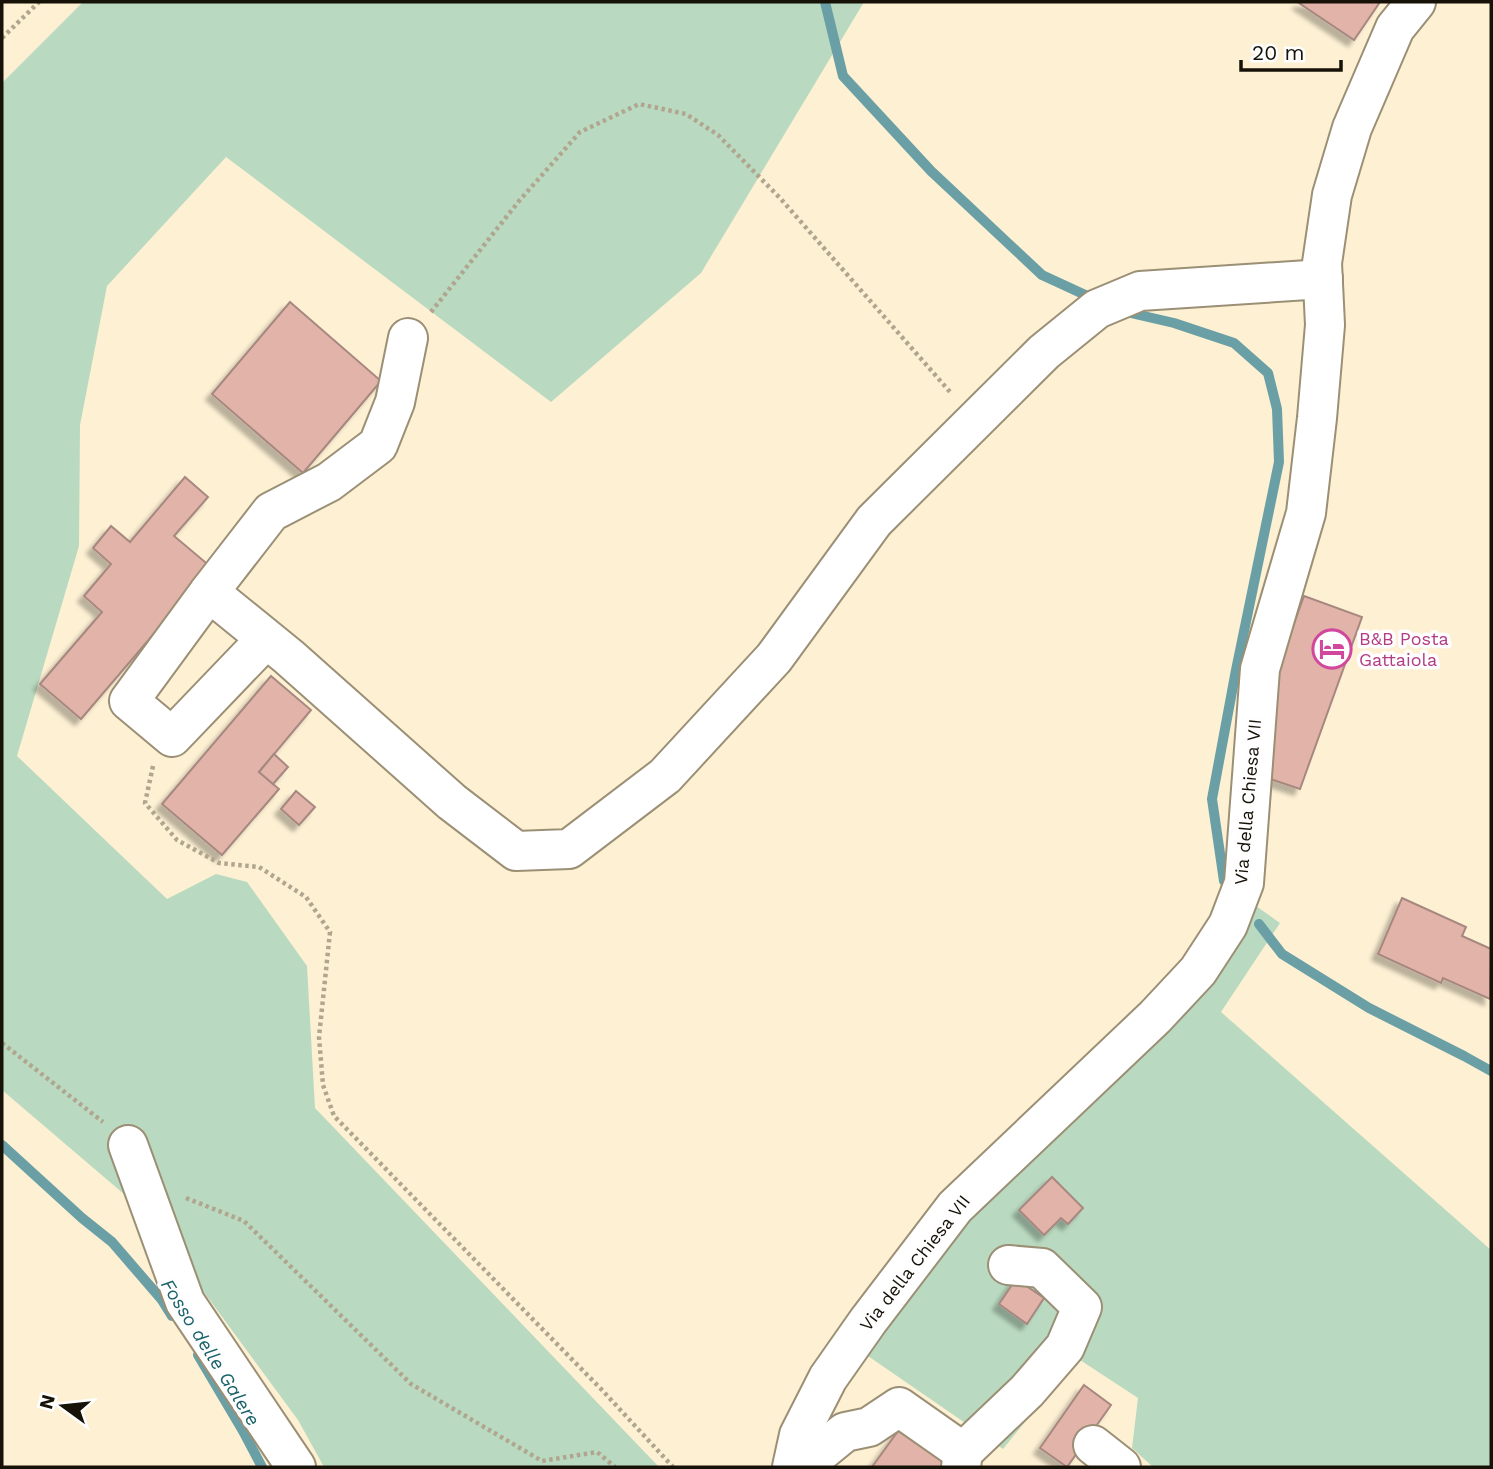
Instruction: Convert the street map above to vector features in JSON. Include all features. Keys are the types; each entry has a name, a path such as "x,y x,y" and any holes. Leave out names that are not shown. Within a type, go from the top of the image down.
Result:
{"street":[{"name":"Via della Chiesa VII","path":"792,1467 799,1435 828,1378 955,1207 1155,1017 1198,971 1228,925 1244,883 1260,669 1306,513 1325,326 1322,262 1332,195 1352,128 1395,28 1416,2"},
{"path":"209,592 452,802 516,851 569,849 665,776 774,658 874,522 1044,352 1097,309 1140,291 1323,279"},
{"path":"266,639 172,737 129,701 271,512 329,482 377,445 396,402 408,338"},
{"path":"128,1145 185,1302 296,1467"},
{"path":"813,1467 818,1454 845,1432 869,1427 899,1407 962,1460 1065,1347 1082,1307 1042,1268 1009,1265"}],"path":[{"path":"2,38 38,2"},
{"path":"408,338 519,201 580,132 639,104 686,114 718,135 780,198 975,420"},
{"path":"172,737 152,769 145,803 177,840 219,863 259,867 306,897 330,932 319,1037 323,1085 334,1116 602,1390 673,1467"},
{"path":"2,1043 113,1129 128,1145"},
{"path":"184,1197 244,1222 411,1384 542,1461 597,1452 615,1467"}],"green space":[{"path":"83,2 864,2 701,273 551,402 226,157 107,286 80,425 79,546 17,756 167,899 216,874 247,882 307,966 315,1108 659,1467 324,1467 298,1420 145,1212 2,1090 2,83"},
{"path":"1226,885 1280,923 1221,1012 1491,1250 1491,1467 1153,1467 1132,1448 1138,1398 1077,1358 1003,1449 836,1334 890,1259 998,1145 1196,952"}],"building":[{"path":"1300,2 1380,2 1354,40"},
{"path":"290,302 381,381 303,473 212,394"},
{"path":"185,477 208,497 174,536 211,567 81,719 40,684 102,612 84,596 111,564 93,548 111,526 130,542"},
{"path":"1304,596 1362,617 1300,789 1261,776 1277,670"},
{"path":"271,676 311,710 259,772 279,789 222,855 162,804"},
{"path":"274,754 288,767 273,784 259,772"},
{"path":"296,791 315,807 299,825 281,809"},
{"path":"1402,898 1466,927 1462,936 1491,949 1490,999 1443,978 1441,983 1378,954"},
{"path":"1052,1177 1083,1208 1068,1224 1061,1218 1044,1235 1019,1210"},
{"path":"1016,1279 1044,1298 1027,1324 999,1304"},
{"path":"1084,1385 1111,1405 1067,1467 1040,1448"},
{"path":"906,1420 952,1453 942,1467 872,1467"}],"waterway":[{"path":"825,2 843,76 931,171 1042,275 1094,299"},
{"path":"1122,311 1174,323 1234,343 1268,373 1277,409 1279,462 1212,799 1224,881"},
{"path":"1259,924 1282,954 1369,1008 1491,1071"},
{"name":"Fosso delle Galere","path":"2,1145 112,1242 162,1300 172,1316"},
{"name":"Fosso delle Galere","path":"198,1355 262,1467"}],"place":[{"name":"B&B Posta Gattaiola","path":"1332,649"}]}
